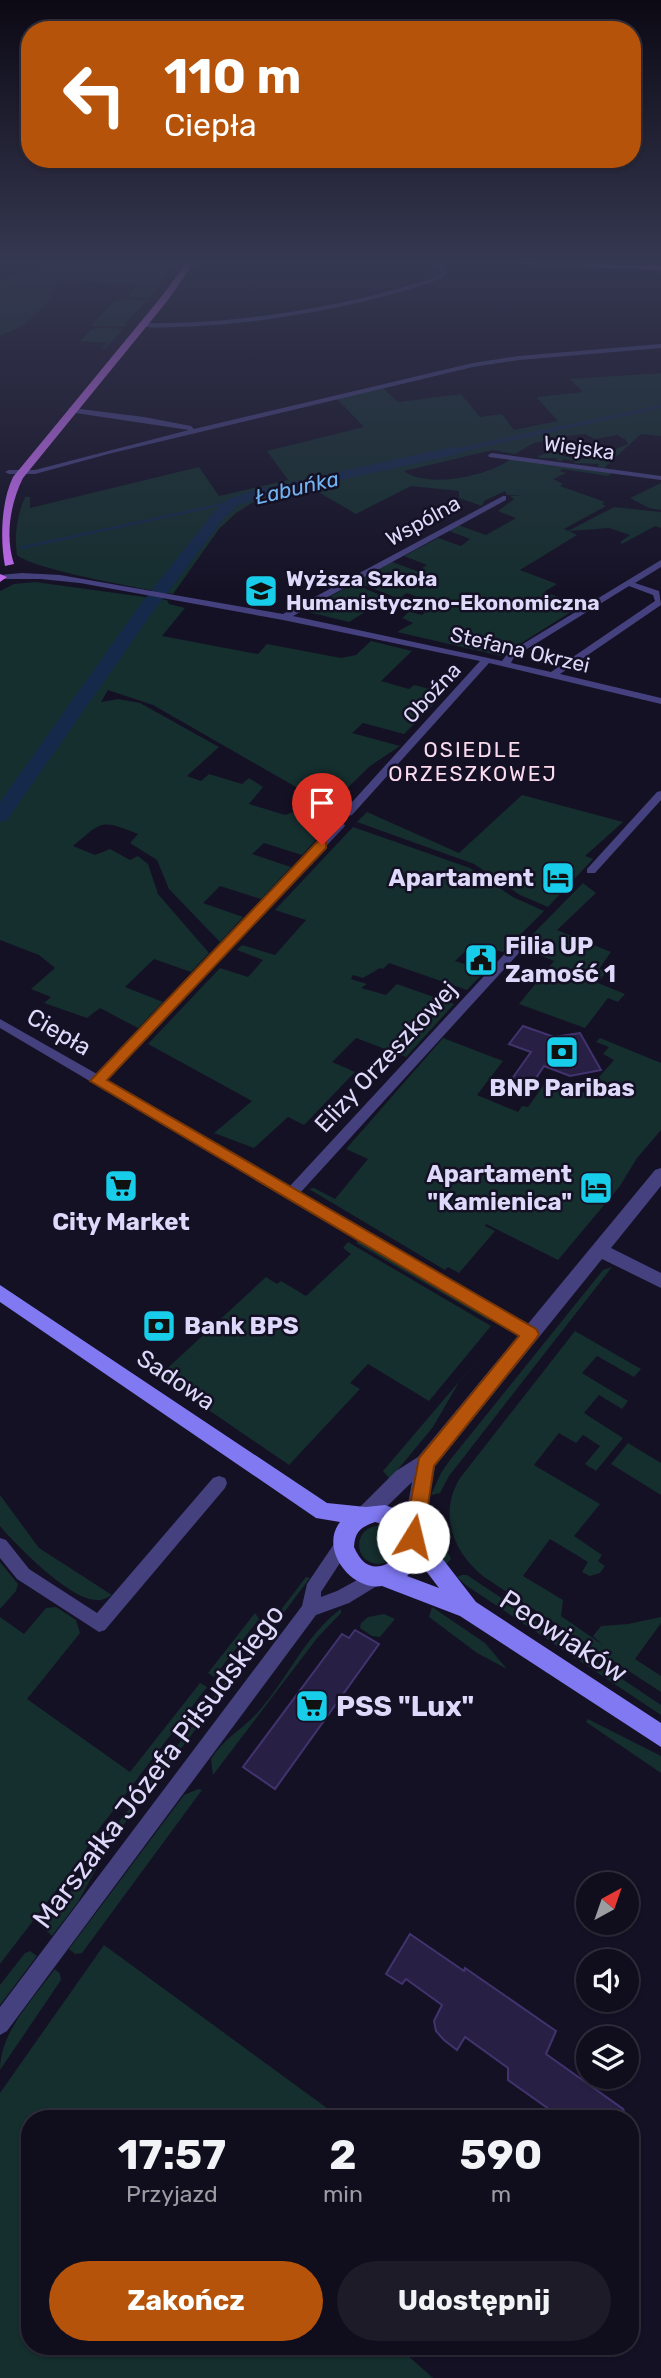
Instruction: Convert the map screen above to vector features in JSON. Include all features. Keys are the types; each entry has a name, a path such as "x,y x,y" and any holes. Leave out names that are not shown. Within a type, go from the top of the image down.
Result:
{"main road":[{"path":"1,578 11,571 2,551 2,540 15,473 95,373"},
{"path":"3,482 15,473 103,373"},
{"name":"Sadowa","path":"0,1292 323,1512 342,1544"},
{"name":"Sadowa","path":"323,1512 365,1515"},
{"path":"365,1515 391,1515 405,1523 414,1538 414,1553 405,1567 381,1576 357,1570 346,1559 342,1544 350,1524 365,1515"},
{"name":"Peowiaków","path":"414,1538 468,1609"},
{"name":"Peowiaków","path":"381,1576 468,1609 661,1736"}],"street":[{"path":"15,473 35,472 197,430 439,373"},
{"path":"72,410 144,419 197,430"},
{"name":"Wiejska","path":"492,455 661,478"},
{"name":"Wspólna","path":"286,616 503,498"},
{"name":"Stefana Okrzei","path":"6,563 81,582"},
{"path":"505,664 511,656 661,563"},
{"name":"Stefana Okrzei","path":"1,578 25,575 81,582 286,616 661,701"},
{"path":"553,675 659,602 656,593 628,583"},
{"name":"Oboźna","path":"348,813 487,660"},
{"path":"591,871 661,794"},
{"path":"98,1081 340,825"},
{"name":"Elizy Orzeszkowej","path":"291,1194 514,951"},
{"name":"Ciepła","path":"0,1024 530,1334"},
{"path":"365,1515 403,1477 425,1463 661,1174"},
{"path":"599,1250 661,1281"},
{"path":"414,1538 425,1463"},
{"path":"0,1545 23,1574 99,1624 219,1483"},
{"name":"Marszałka Józefa Piłsudskiego","path":"0,2024 310,1609 313,1590 342,1544"},
{"name":"Marszałka Józefa Piłsudskiego","path":"310,1609 342,1597 381,1576"}],"green space":[{"path":"661,373 661,436 641,434 604,468 598,467 599,464 574,463 537,456 574,447 578,450 560,454 580,459 594,457 615,452 628,444 626,440 617,435 595,439 585,434 574,435 534,443 515,454 493,450 404,471 415,476 442,480 488,471 511,459 612,473 608,476 562,469 560,471 566,473 553,479 563,484 560,486 605,502 602,504 606,506 564,529 568,531 614,507 661,512 661,528 655,526 622,544 620,542 630,535 609,528 569,531 577,535 520,570 557,584 544,592 582,605 501,656 397,632 413,623 402,618 409,612 383,605 422,615 427,610 422,607 435,604 407,593 401,597 408,600 405,601 361,584 359,586 387,598 375,605 368,604 373,607 349,622 304,611 392,562 417,571 427,565 404,556 438,538 461,546 470,539 447,530 458,525 486,535 516,518 498,511 514,499 510,496 523,496 507,495 505,491 484,501 482,506 459,498 459,491 411,486 356,514 320,493 305,488 255,501 236,513 219,529 173,594 66,572 27,561 17,555 17,526 25,497 30,497 30,508 199,467 219,496 288,480 267,451 364,427 337,399 383,388 398,402 461,394 480,417 502,414 514,430 558,421 536,397 583,392 569,379"},
{"path":"661,483 661,510 649,508 630,498"},
{"path":"35,582 167,600 169,604 185,608 162,636 258,654 267,644 341,658 356,655 371,641 412,651 381,681 409,689 414,685 445,693 404,734 363,723 352,733 400,746 370,766 329,806 153,705 108,690 101,702 118,699 140,703 219,747 187,776 201,781 209,774 242,784 249,778 263,787 249,804 285,815 302,809 297,815 324,831 302,855 264,843 252,854 291,867 261,899 220,886 203,903 243,917 220,942 169,889 157,860 130,843 138,834 116,826 103,825 90,831 73,846 95,855 110,849 130,860 138,856 148,864 158,894 209,953 191,972 154,959 125,987 163,1002 138,1028 100,1008 87,1018 44,1003 51,997 31,989 55,968 39,955 0,940 0,591 14,584"},
{"path":"522,795 623,822 585,856 593,859 548,907 520,895 474,864 357,822 367,812 459,853"},
{"path":"353,827 470,868 513,897 544,911 503,952 472,945 455,961 485,971 467,990 389,963 383,969 380,968 363,978 353,975 351,979 367,984 361,988 386,995 397,984 454,1004 406,1057 356,1038 332,1062 355,1072 304,1125 288,1117 254,1148 214,1133 252,1101 148,1044 220,968 248,977 263,960 237,950 242,945 275,955 306,920 275,910"},
{"path":"583,883 596,893 557,930 611,952 599,969 606,972 598,983 625,994 618,1002 608,998 585,1028 519,1004 554,961 520,947"},
{"path":"443,1038 503,1061 477,1095 518,1112 522,1106 528,1107 548,1079 585,1093 614,1060 603,1054 609,1047 596,1042 600,1038 661,1063 661,1130 637,1158 620,1186 558,1260 486,1224 485,1226 495,1231 459,1273 448,1267 445,1270 309,1189 314,1188 335,1199 368,1159 346,1149"},
{"path":"359,1240 492,1319 488,1320 356,1243"},
{"path":"348,1242 491,1326 429,1401 368,1364 350,1383 360,1389 289,1465 159,1376 266,1277 277,1284 281,1281 306,1296 351,1254 343,1248"},
{"path":"612,1267 449,1476 440,1493 431,1495 450,1460 603,1270"},
{"path":"575,1331 641,1369 634,1377 597,1356 582,1373 628,1401 622,1409 599,1395 584,1413 623,1438 596,1471 585,1464 600,1446 583,1435 576,1443 559,1433 534,1465 600,1504 574,1536 602,1555 598,1561 605,1566 600,1573 590,1576 582,1572 588,1562 550,1539 523,1576 563,1600 561,1616 603,1645 593,1636 601,1626 661,1617 661,1623 635,1659 661,1676 661,1692 484,1577 464,1556 452,1532 450,1505 460,1478"},
{"path":"497,1337 459,1382 433,1427 390,1479 383,1471"},
{"path":"628,1443 661,1463 661,1495 611,1464"},
{"path":"0,1495 39,1548 112,1595 99,1600 86,1598 45,1570 0,1526"},
{"path":"429,1512 438,1516 442,1540 451,1559 446,1564 435,1548"},
{"path":"378,1526 392,1531 397,1545 392,1559 378,1564 364,1559 359,1545 364,1531"},
{"path":"0,1562 18,1584 16,1591 0,1609"},
{"path":"467,1575 661,1705 661,1715 467,1586 457,1577"},
{"path":"306,1577 310,1578 112,1840 78,1902 52,1936 46,1930 46,1924 90,1866 106,1839"},
{"path":"56,1607 76,1620 80,1633 27,1699 130,1772 200,1683 207,1687 0,1964 0,1617 24,1634 46,1608"},
{"path":"432,1607 485,1643 507,1669 477,1653 429,1617"},
{"path":"341,1609 341,1613 318,1637 213,1775 211,1759 216,1752 258,1712 317,1632"},
{"path":"255,1613 259,1619 214,1677 208,1673"},
{"path":"384,1614 395,1619 380,1637 372,1636 360,1628 361,1623 368,1617"},
{"path":"588,1719 661,1756 661,1773 586,1722"},
{"path":"202,1790 82,1953 75,1954 69,1949 184,1795"},
{"path":"104,1945 330,2110 21,2110 21,2355 407,2355 433,2378 0,2378 0,2093"},
{"path":"30,1951 37,1956 0,2005 0,1985 25,1953"},
{"path":"55,1969 61,1980 0,2070 1,2056 19,2016"}],"water":[{"path":"661,405 661,408 433,458 419,460 415,457"}],"building":[{"name":"BNP Paribas","path":"523,1026 554,1037 580,1033 601,1070 570,1076 544,1066 530,1087 523,1085 516,1094 504,1090 531,1052 509,1044"},
{"name":"PSS \"Lux\"","path":"355,1630 379,1644 275,1789 243,1767 342,1634 349,1638"},
{"path":"410,1934 464,1971 465,1968 556,2031 546,2054 576,2075 576,2089 595,2089 623,2110 550,2110 508,2080 508,2068 465,2037 457,2050 444,2040 436,2031 434,2021 442,2005 406,1979 402,1984 386,1974"}],"waterway":[{"name":"Łabuńka","path":"0,816 146,609 219,515 233,502 260,493 453,451"},
{"path":"20,548 233,502"}],"place":[{"name":"Wyższa Szkoła Humanistyczno-Ekonomiczna","path":"261,591"},
{"name":"Apartament","path":"558,878"},
{"name":"Filia UP Zamość 1","path":"481,960"},
{"name":"BNP Paribas","path":"562,1052"},
{"name":"City Market","path":"121,1186"},
{"name":"Apartament \"Kamienica\"","path":"596,1188"},
{"name":"Bank BPS","path":"159,1326"},
{"name":"PSS \"Lux\"","path":"312,1706"}],"district":[{"name":"OSIEDLE ORZESZKOWEJ","path":"473,762"}],"route":[{"path":"322,845 98,1081 530,1334 425,1463 413,1537"}]}
